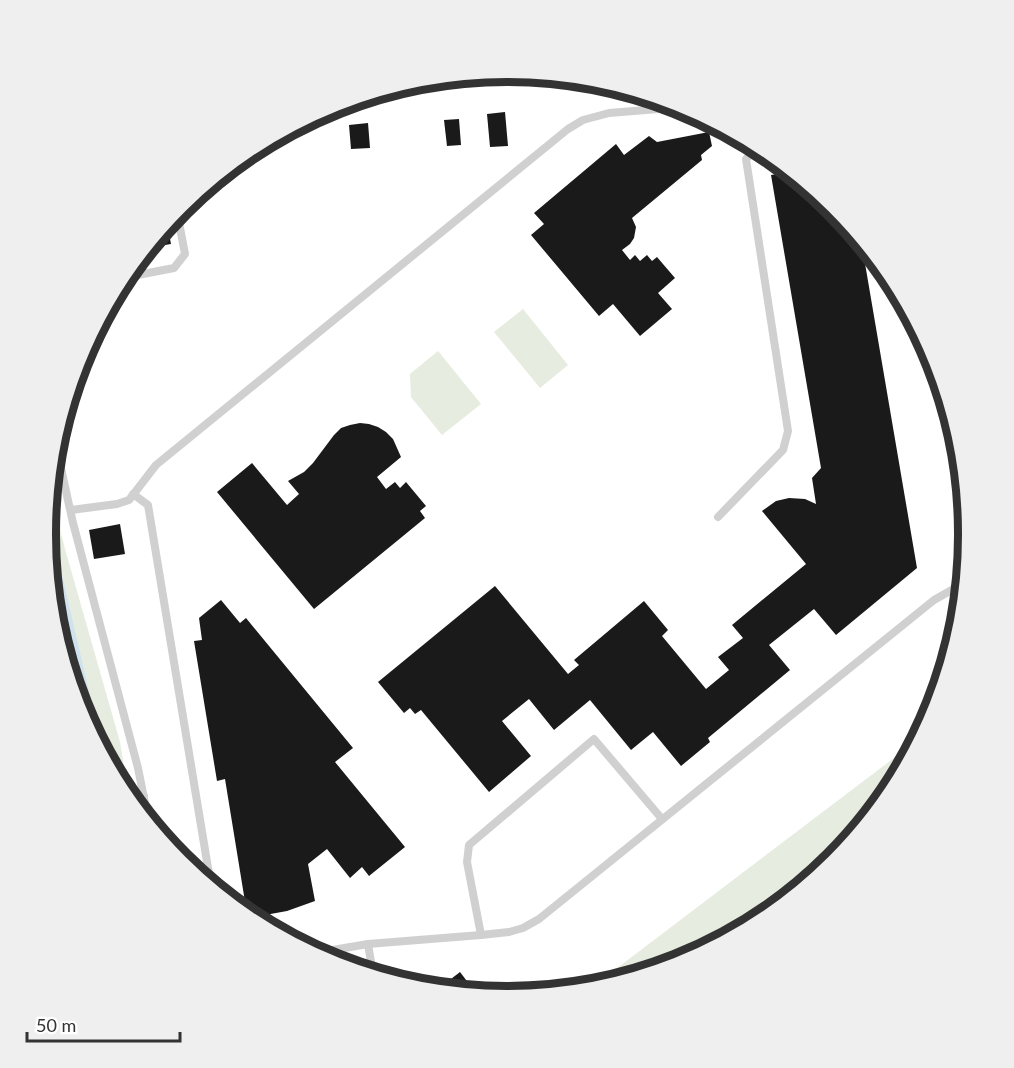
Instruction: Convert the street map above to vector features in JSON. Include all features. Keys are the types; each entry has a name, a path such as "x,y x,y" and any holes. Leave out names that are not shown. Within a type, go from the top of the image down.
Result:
{"lane":[{"path":"71,510 117,504 129,500 156,465 568,129 583,120 609,113 659,109"},
{"path":"718,517 783,450 788,431 746,159 751,154"},
{"path":"138,275 174,268 185,254 179,224"},
{"path":"61,465 73,523 146,804"},
{"path":"134,494 148,505 209,873"},
{"path":"332,950 368,944 509,932 524,928 539,919 934,600 956,588"},
{"path":"481,935 467,862 469,845 594,739 662,819"},
{"path":"368,944 371,965"}],"shaded area":[{"path":"523,309 568,365 540,388 494,332"},
{"path":"438,351 481,404 442,435 411,397 410,374"},
{"path":"56,500 58,521 65,549 120,742 125,773 102,734 90,707 71,651 59,593 56,564"},
{"path":"903,751 882,785 846,832 805,873 782,892 733,925 707,939 652,962 610,973"}],"building":[{"path":"505,112 508,146 490,147 487,114"},
{"path":"459,119 461,145 447,146 444,120"},
{"path":"368,123 370,148 351,149 349,125"},
{"path":"709,132 712,146 701,155 702,160 632,218 636,227 634,238 622,250 630,260 635,255 640,261 647,255 652,261 657,257 675,278 658,293 672,309 640,336 613,304 599,316 531,235 544,224 534,213 616,144 624,155 649,136 657,142"},
{"path":"779,174 805,195 846,236 864,258 917,568 836,635 814,609 769,645 790,670 708,738 710,742 681,766 653,732 631,750 590,700 554,730 529,699 502,721 531,756 489,792 421,710 415,714 410,708 404,713 378,682 495,586 568,674 579,665 574,660 644,601 668,630 662,636 706,689 729,670 718,657 743,638 732,625 806,564 762,511 776,501 789,498 805,499 816,504 812,478 821,468 771,175"},
{"path":"169,235 171,244 160,246"},
{"path":"360,423 378,427 393,439 401,457 377,477 386,489 395,482 400,488 406,482 426,506 420,511 425,518 314,609 217,492 252,463 287,505 299,494 288,481 304,472 313,463 341,428"},
{"path":"120,524 125,554 94,559 89,530"},
{"path":"221,600 240,623 246,618 353,748 335,762 405,847 369,876 362,867 350,878 327,849 308,864 315,901 287,911 265,915 245,901 225,779 217,781 194,641 202,640 199,618"},
{"path":"460,972 469,984 448,982"}],"waterway":[{"path":"56,562 89,704"}]}
